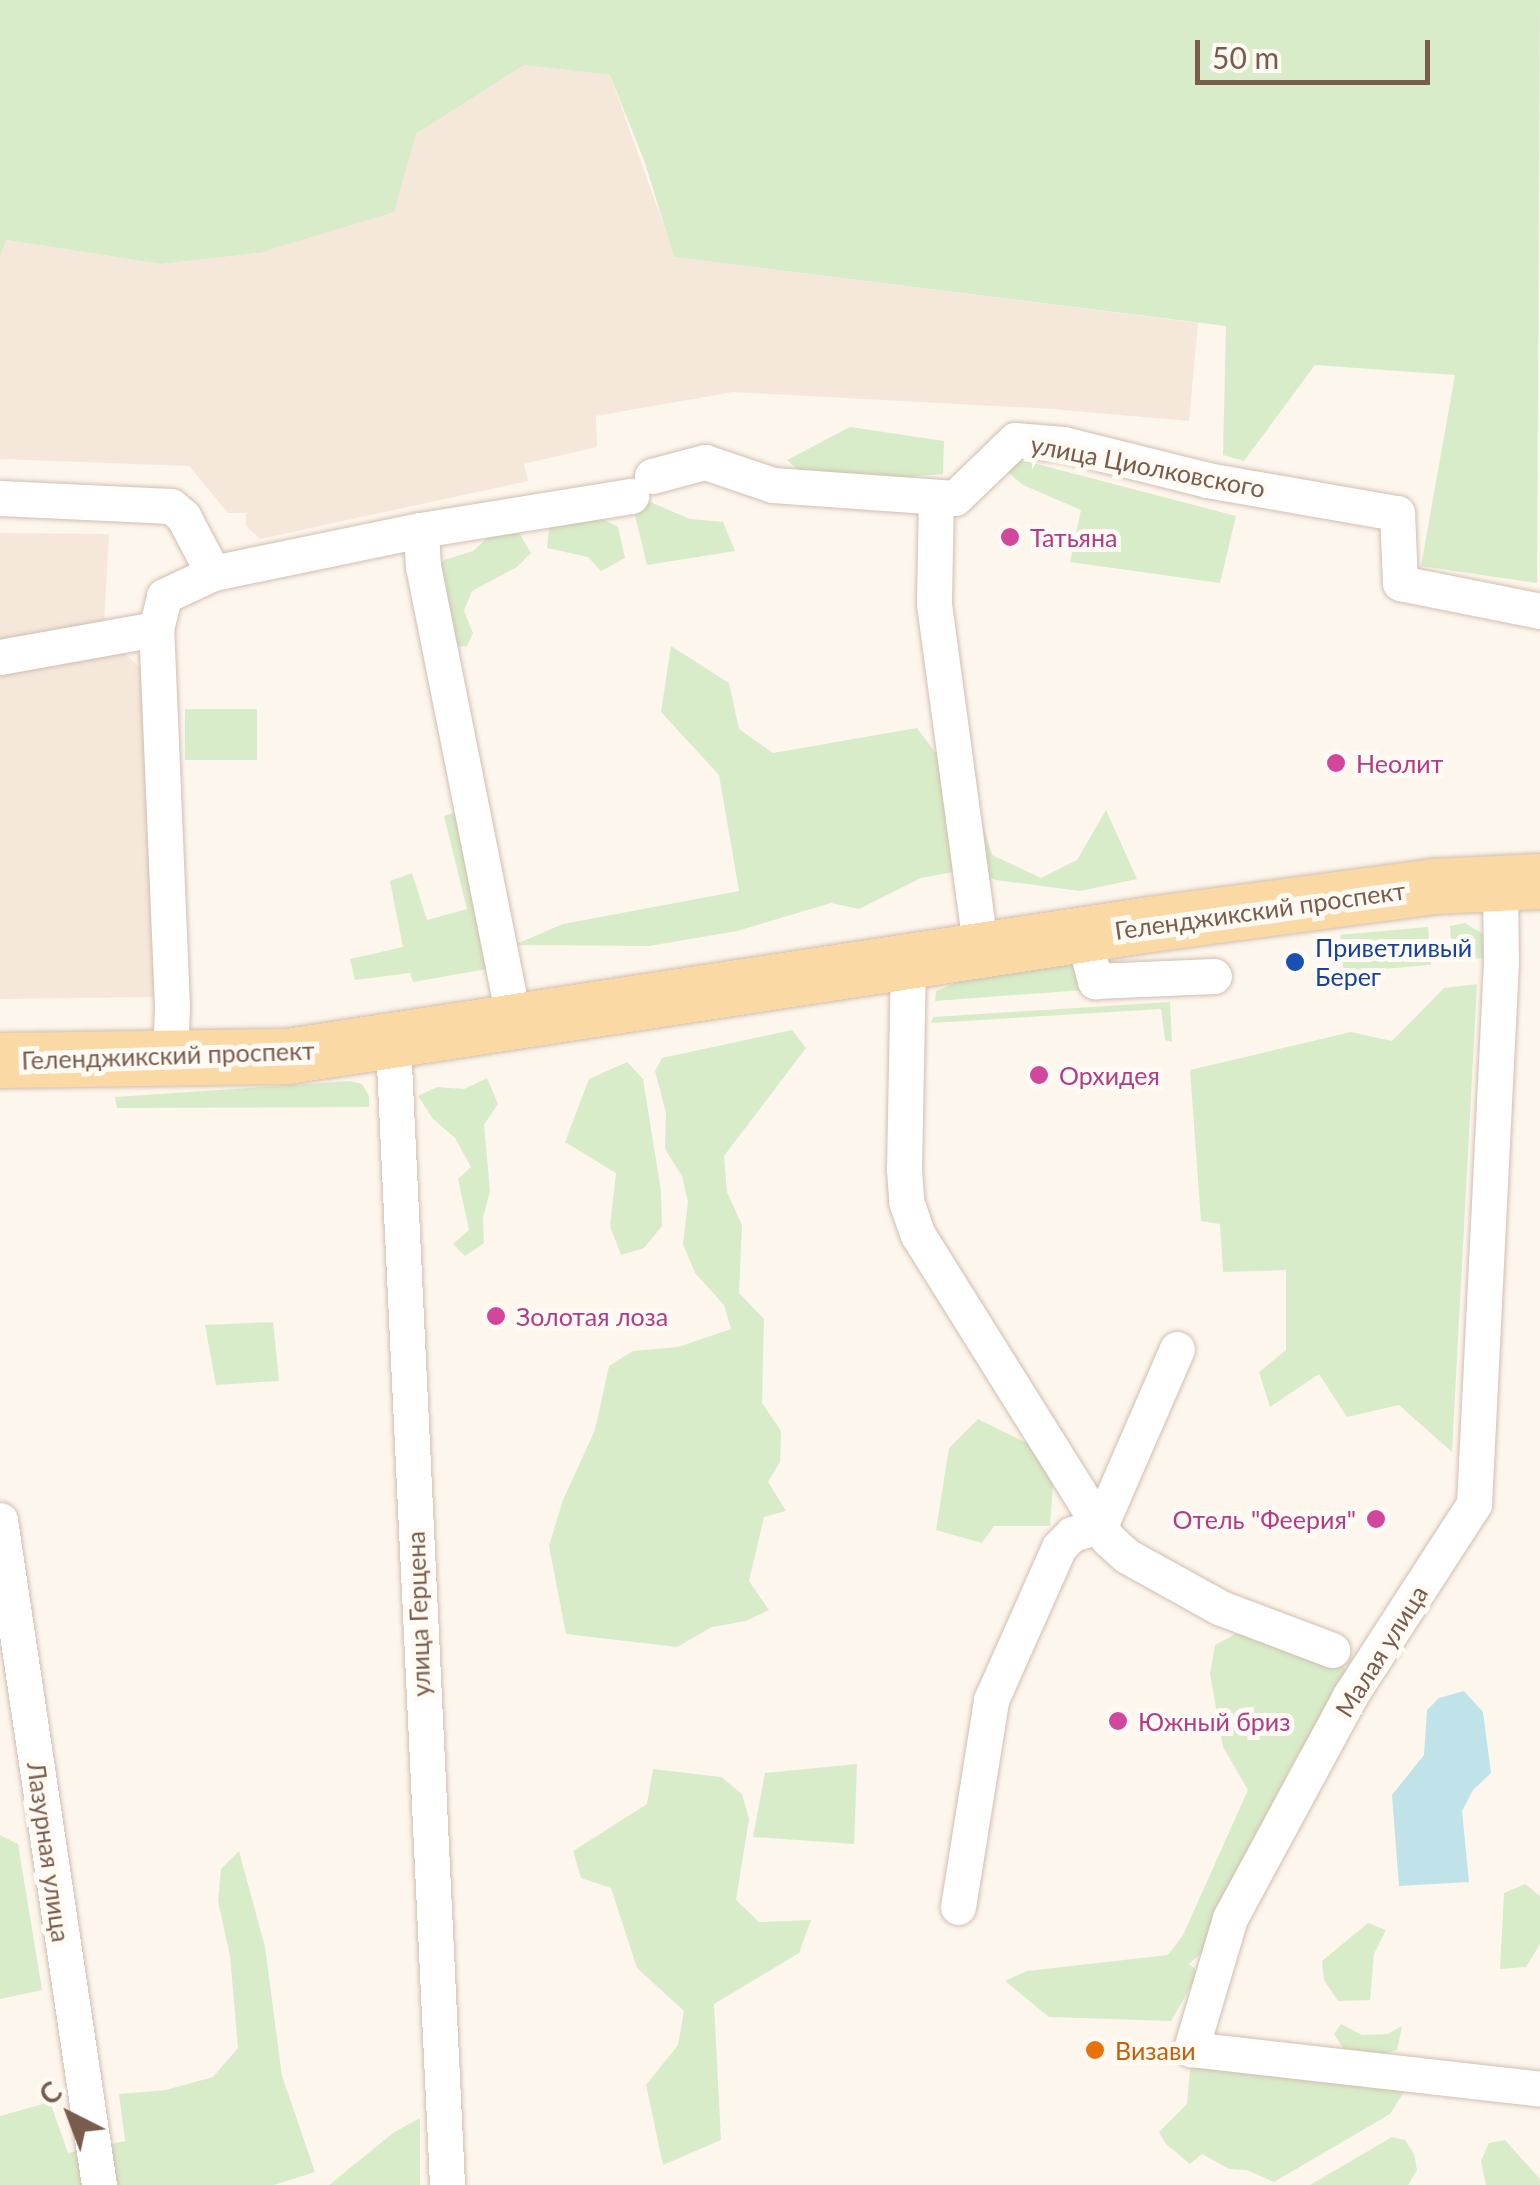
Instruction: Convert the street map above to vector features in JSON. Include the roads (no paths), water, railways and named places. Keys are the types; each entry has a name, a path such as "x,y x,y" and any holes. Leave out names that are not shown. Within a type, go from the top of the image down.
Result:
{"main road":[{"name":"Геленджикский проспект","path":"0,1060 287,1056 1083,935 1434,886 1520,882"}],"street":[{"name":"улица Циолковского","path":"936,497 955,498 1016,440 1063,444 1207,480 1398,512 1400,584 1540,611"},
{"path":"170,1060 172,1006 156,629 164,596 214,573 641,486 705,462 773,486 936,497 934,604 981,950"},
{"path":"0,498 172,506 184,516 214,573"},
{"path":"421,530 423,566 514,1023"},
{"path":"0,657 156,629"},
{"name":"Малая улица","path":"1520,882 1501,962 1474,1504 1350,1696 1230,1918 1191,2050 1540,2089"},
{"path":"1083,935 1095,981 1214,976"},
{"path":"908,961 906,1201 918,1235 1100,1526 1127,1556 1221,1608 1332,1650"},
{"name":"улица Герцена","path":"392,1043 447,2185"},
{"path":"1100,1526 1177,1349"},
{"name":"Лазурная улица","path":"0,1520 99,2185"},
{"path":"958,1907 991,1700 1059,1548 1072,1534 1100,1526"}],"water":[{"path":"1464,1691 1483,1712 1491,1773 1473,1790 1462,1811 1469,1882 1399,1886 1392,1795 1424,1755 1427,1710 1439,1698"}],"place":[{"name":"Татьяна","path":"1010,537"},
{"name":"Неолит","path":"1336,763"},
{"name":"Приветливый Берег","path":"1295,962"},
{"name":"Орхидея","path":"1039,1075"},
{"name":"Золотая лоза","path":"496,1316"},
{"name":"Отель \"Феерия\"","path":"1376,1519"},
{"name":"Южный бриз","path":"1118,1721"},
{"name":"Визави","path":"1095,2050"}]}
